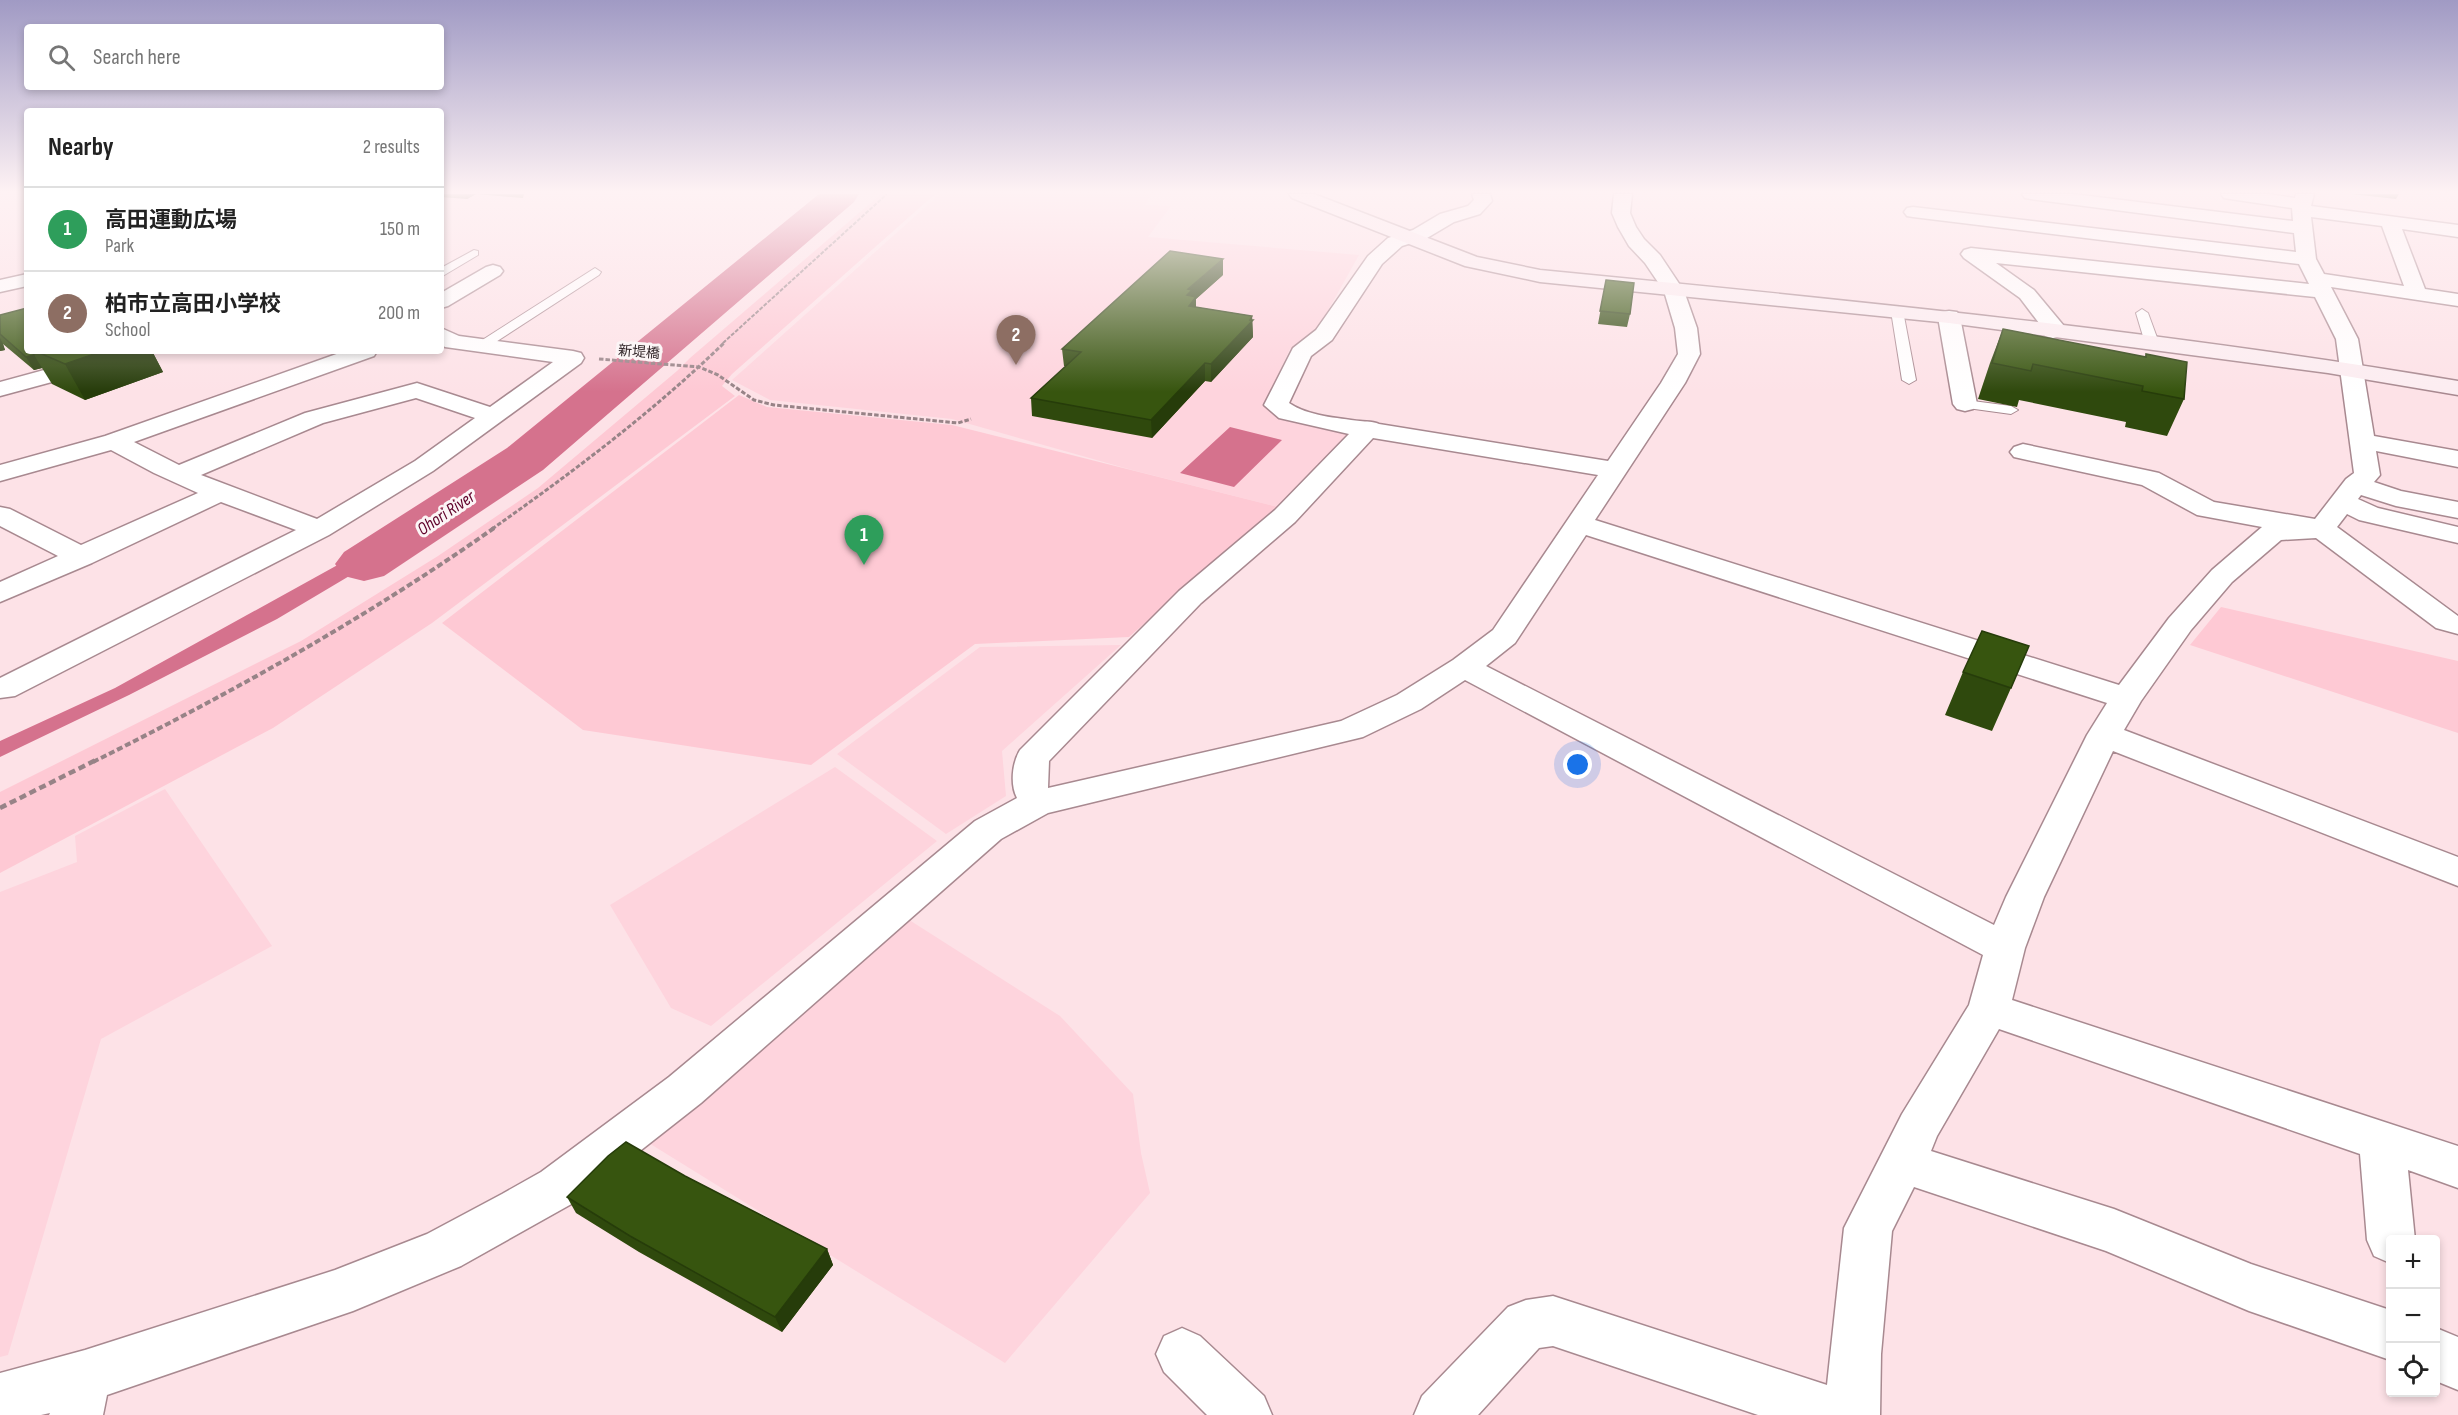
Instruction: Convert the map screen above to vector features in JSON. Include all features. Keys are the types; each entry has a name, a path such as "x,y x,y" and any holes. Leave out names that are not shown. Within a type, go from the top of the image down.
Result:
{"street":[{"path":"1375,260 1324,335 1301,352 1276,405 1288,414 1326,423 1370,428 1614,470"},
{"path":"1470,260 1489,267 1540,276 1949,317 2351,370 2458,388"},
{"path":"0,1400 81,1395 444,1250 558,1187 685,1090 988,830 1037,803 1351,729 1409,702 1464,667 1504,636 1673,383 1689,354 1686,328 1674,291 1654,260"},
{"path":"1979,260 2027,294 2054,326 2054,331"},
{"path":"2031,260 2417,294 2458,300"},
{"path":"2117,260 2120,269"},
{"path":"1852,1415 1855,1354 1868,1228 1903,1163 1918,1128 1989,1009 2005,948 2025,897 2104,735 2126,698 2180,624 2222,576 2273,532 2322,529 2349,493 2367,475 2347,339 2307,260"},
{"path":"2404,260 2417,294"},
{"path":"444,300 494,271"},
{"path":"0,286 24,281"},
{"path":"1949,317 1965,405"},
{"path":"4,689 320,529 424,466 573,357 453,342 444,337"},
{"path":"0,389 97,356 114,354"},
{"path":"0,473 114,441 358,354"},
{"path":"179,475 314,418 417,390 494,416"},
{"path":"1037,803 1030,790 1032,758 1190,597 1285,516 1370,428"},
{"path":"114,441 147,461 220,493 320,529"},
{"path":"2362,441 2458,459"},
{"path":"2023,452 2150,478 2207,509 2322,529 2447,622 2458,625"},
{"path":"0,593 220,493"},
{"path":"2349,493 2396,498 2458,510"},
{"path":"2349,493 2369,514 2458,535"},
{"path":"0,514 82,557"},
{"path":"1580,524 2126,698"},
{"path":"1464,667 2005,948"},
{"path":"2104,735 2458,872"},
{"path":"1989,1009 2458,1167"},
{"path":"2382,1143 2391,1235"},
{"path":"1903,1163 2114,1232 2249,1287 2386,1333"},
{"path":"1441,1415 1526,1325 1553,1321 1838,1415"},
{"path":"1182,1354 1245,1415"},
{"path":"2440,1356 2458,1364"}],"lane":[{"path":"444,271 462,260"},
{"path":"480,346 595,272"},
{"path":"1897,311 1909,380"},
{"path":"2142,313 2152,343"},
{"path":"1965,405 2011,410"}],"path":[{"path":"0,808 107,755 310,647 452,558 548,490 699,368 763,305 813,260"},
{"name":"新堤橋","path":"592,358 699,368 718,375 753,400 774,405 958,423 970,419"}],"shaded area":[{"path":"745,260 768,260 752,279 722,294 713,312 654,358 626,356"},
{"path":"804,260 861,260 732,374 722,386 735,396 432,623 273,728 0,873 0,792 301,641 438,556 538,488"},
{"path":"866,260 1356,260 1316,332 1290,349 1266,402 1347,431 1351,438 1278,507 1132,470 952,419 770,400 732,380"},
{"path":"617,369 638,370 582,417 388,553 277,619 129,695 0,757 0,741 115,688 390,536 559,418"},
{"path":"739,395 767,407 952,425 1278,507 1129,637 975,644 811,765 583,730 442,623"},
{"path":"1230,427 1282,440 1234,487 1180,473"},
{"path":"2221,607 2458,661 2458,733 2190,645"},
{"path":"1121,645 1002,751 1006,796 946,834 837,754 980,647"},
{"path":"835,767 937,841 711,1026 671,1008 610,905"},
{"path":"165,789 272,946 101,1039 8,1355 0,1357 0,892 77,862 75,836"},
{"path":"903,916 1060,1016 1133,1094 1141,1153 1150,1193 1005,1363 644,1140"}],"building":[{"path":"1160,260 1222,260 1188,289 1192,290 1187,295 1196,297 1189,306 1252,316 1250,320 1253,320 1211,364 1205,363 1151,420 1031,398 1081,352 1062,349"},
{"path":"1606,280 1634,283 1630,314 1600,311"},
{"path":"24,309 24,354 34,355 26,357 0,334 0,315"},
{"path":"2003,329 2146,357 2146,354 2187,362 2184,399 2142,391 2143,386 2033,364 2031,371 1992,363"},
{"path":"42,354 94,354 65,364"},
{"path":"1982,631 2029,646 2011,688 1963,672"},
{"path":"626,1142 685,1176 827,1249 775,1317 630,1236 567,1197 608,1156"}],"waterway":[{"name":"Ohori River","path":"364,564 525,459 762,260"}],"place":[{"name":"柏市立高田小学校","path":"1016,365"},
{"name":"高田運動広場","path":"864,565"}]}
